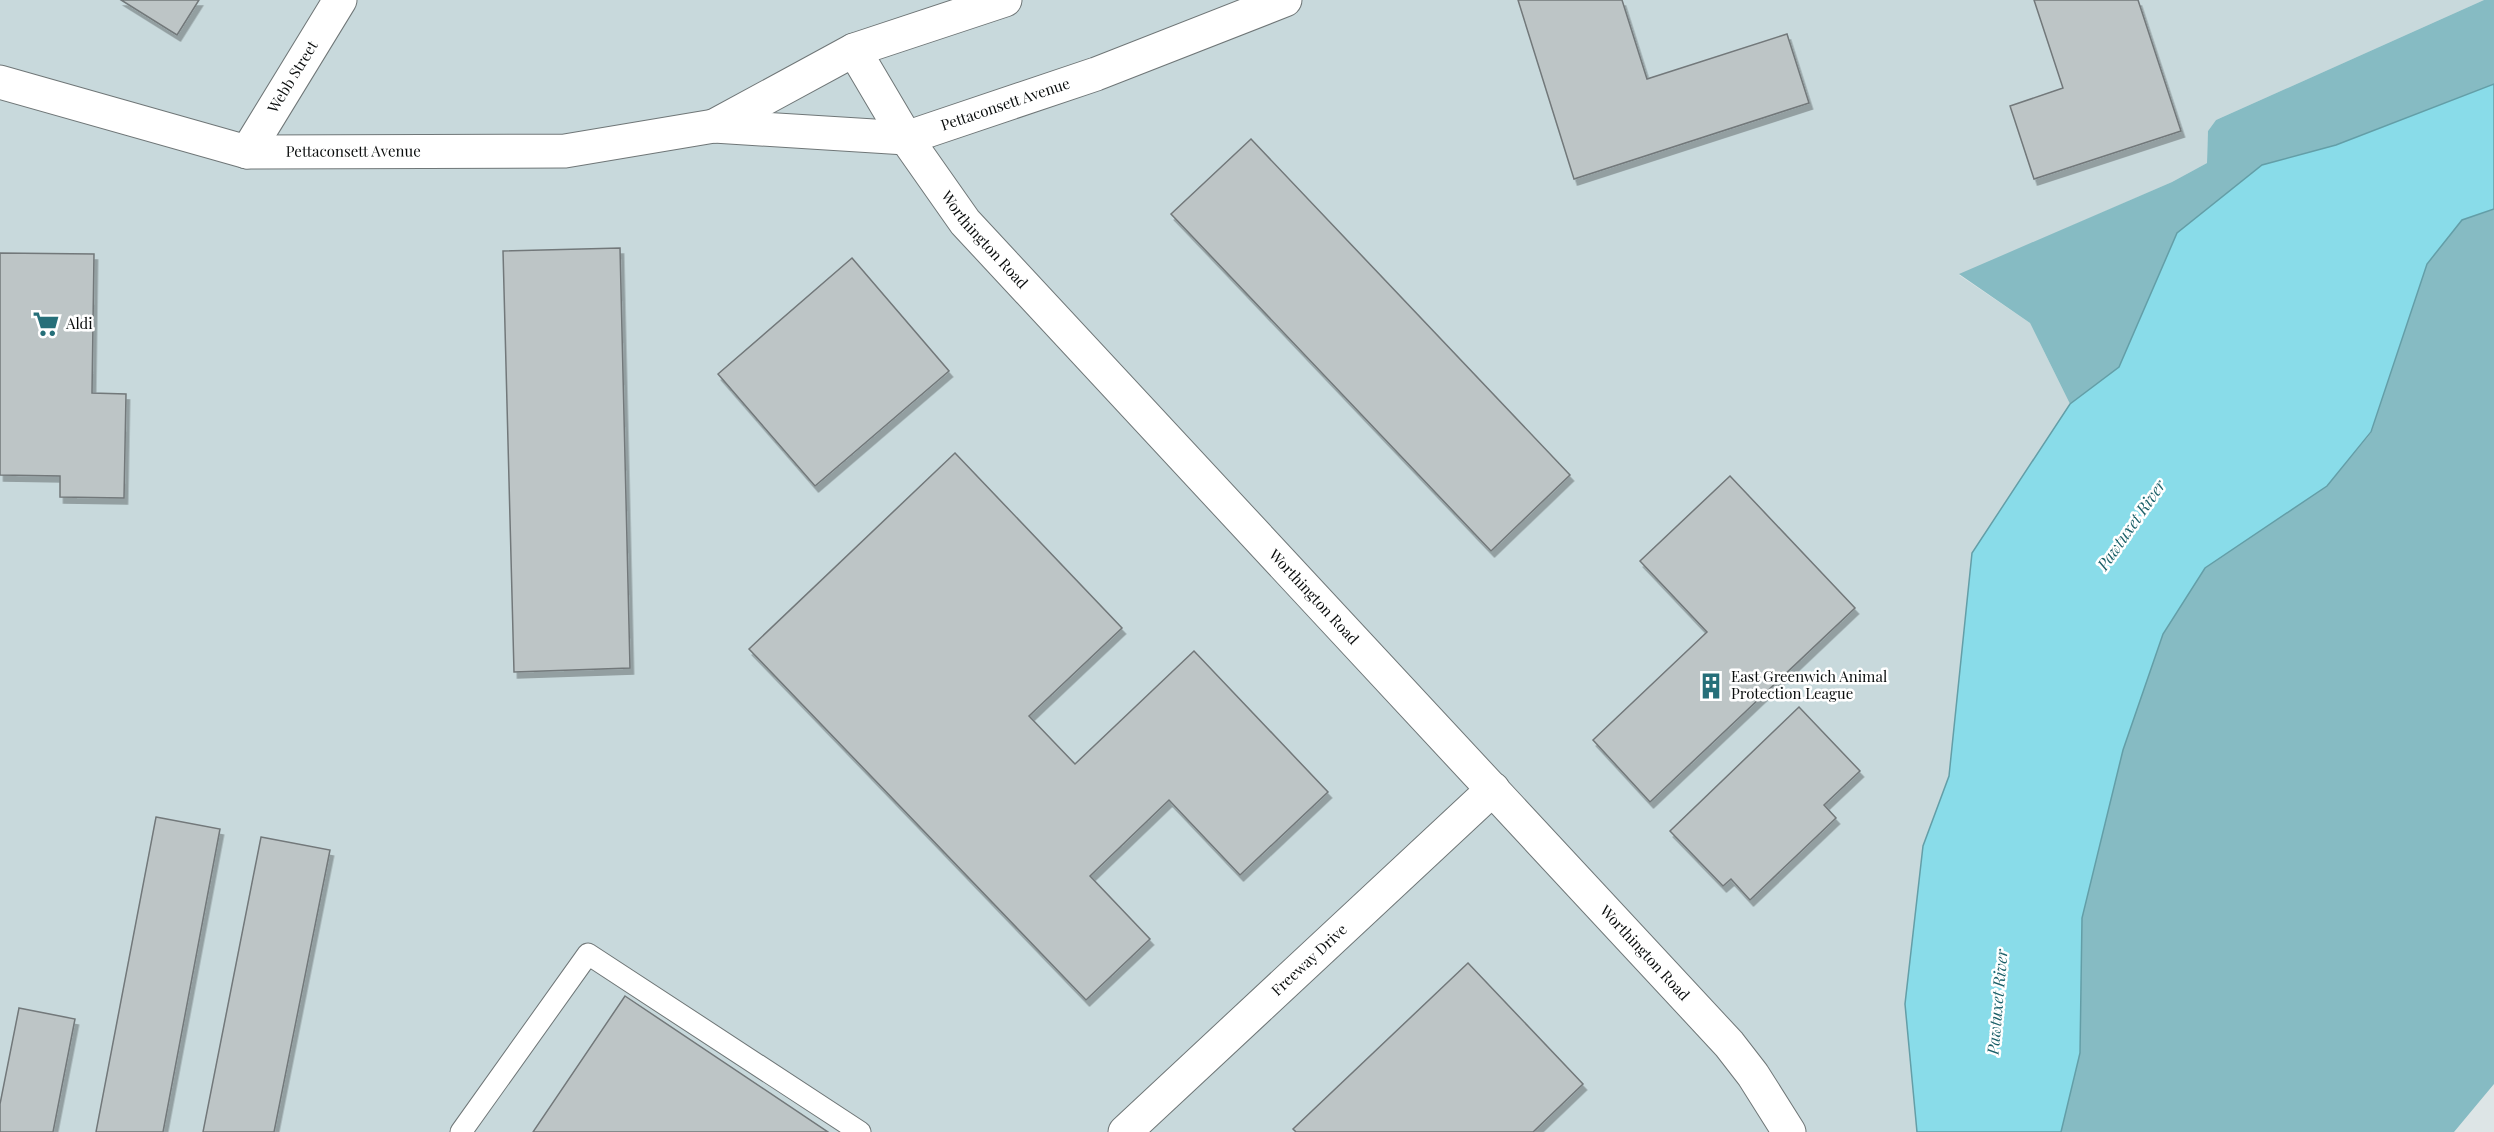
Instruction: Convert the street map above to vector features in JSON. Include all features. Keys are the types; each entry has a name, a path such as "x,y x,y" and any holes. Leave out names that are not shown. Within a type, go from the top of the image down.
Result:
{"street":[{"name":"Webb Street","path":"247,152 340,0"},
{"name":"Pettaconsett Avenue","path":"714,126 854,50 1005,0"},
{"name":"Pettaconsett Avenue","path":"0,82 247,152 565,151 714,126 906,138 1096,74 1285,0"},
{"name":"Worthington Road","path":"854,50 906,138 973,231 1729,1044 1759,1083 1789,1132"},
{"name":"Freeway Drive","path":"1125,1132 1493,789"}],"lane":[{"path":"461,1132 588,954 860,1132"}],"shaded area":[{"path":"0,0 2484,0 2216,120 2208,131 2207,163 2172,182 1959,275 2030,323 2070,404 1972,553 1949,776 1923,846 1905,1004 1917,1132 0,1132"},
{"path":"2484,0 2494,0 2494,84 2336,145 2262,165 2177,233 2119,367 2070,404 2030,323 1959,274 2172,182 2207,163 2208,131 2216,120"},
{"path":"2494,209 2494,1084 2454,1132 2061,1132 2080,1053 2082,918 2123,750 2163,634 2205,568 2327,486 2371,433 2427,264 2462,220"}],"water":[{"name":"Pawtuxet River","path":"2494,84 2494,209 2462,220 2427,264 2371,432 2327,486 2205,568 2163,634 2123,750 2082,918 2080,1053 2061,1132 1917,1132 1905,1004 1923,846 1949,776 1972,553 2070,404 2119,367 2177,233 2262,165 2336,145"}],"building":[{"path":"121,0 199,0 177,35"},
{"path":"1518,0 1622,0 1647,79 1787,34 1809,103 1574,179"},
{"path":"2034,0 2138,0 2181,131 2034,179 2010,106 2063,88"},
{"path":"1251,139 1570,475 1491,551 1171,214"},
{"path":"620,248 630,668 514,672 503,251"},
{"name":"Aldi","path":"0,253 94,254 92,393 126,394 124,498 60,497 60,476 0,475"},
{"path":"852,258 949,371 815,486 718,374"},
{"path":"955,453 1122,628 1029,716 1075,764 1194,651 1328,792 1240,875 1169,800 1090,876 1150,939 1086,1000 749,649"},
{"name":"East Greenwich Animal Protection League","path":"1730,476 1855,608 1650,802 1593,740 1707,632 1640,561"},
{"path":"1799,707 1860,771 1824,805 1836,818 1750,900 1731,879 1723,886 1670,831"},
{"path":"156,817 220,829 163,1132 96,1132"},
{"path":"261,837 330,850 274,1132 203,1132"},
{"path":"1468,963 1583,1084 1533,1132 1296,1132 1293,1129"},
{"path":"625,996 828,1132 533,1132"},
{"path":"19,1008 75,1019 53,1132 0,1132 0,1104"}],"place":[{"name":"Aldi","path":"46,324"},
{"name":"East Greenwich Animal Protection League","path":"1711,686"}]}
